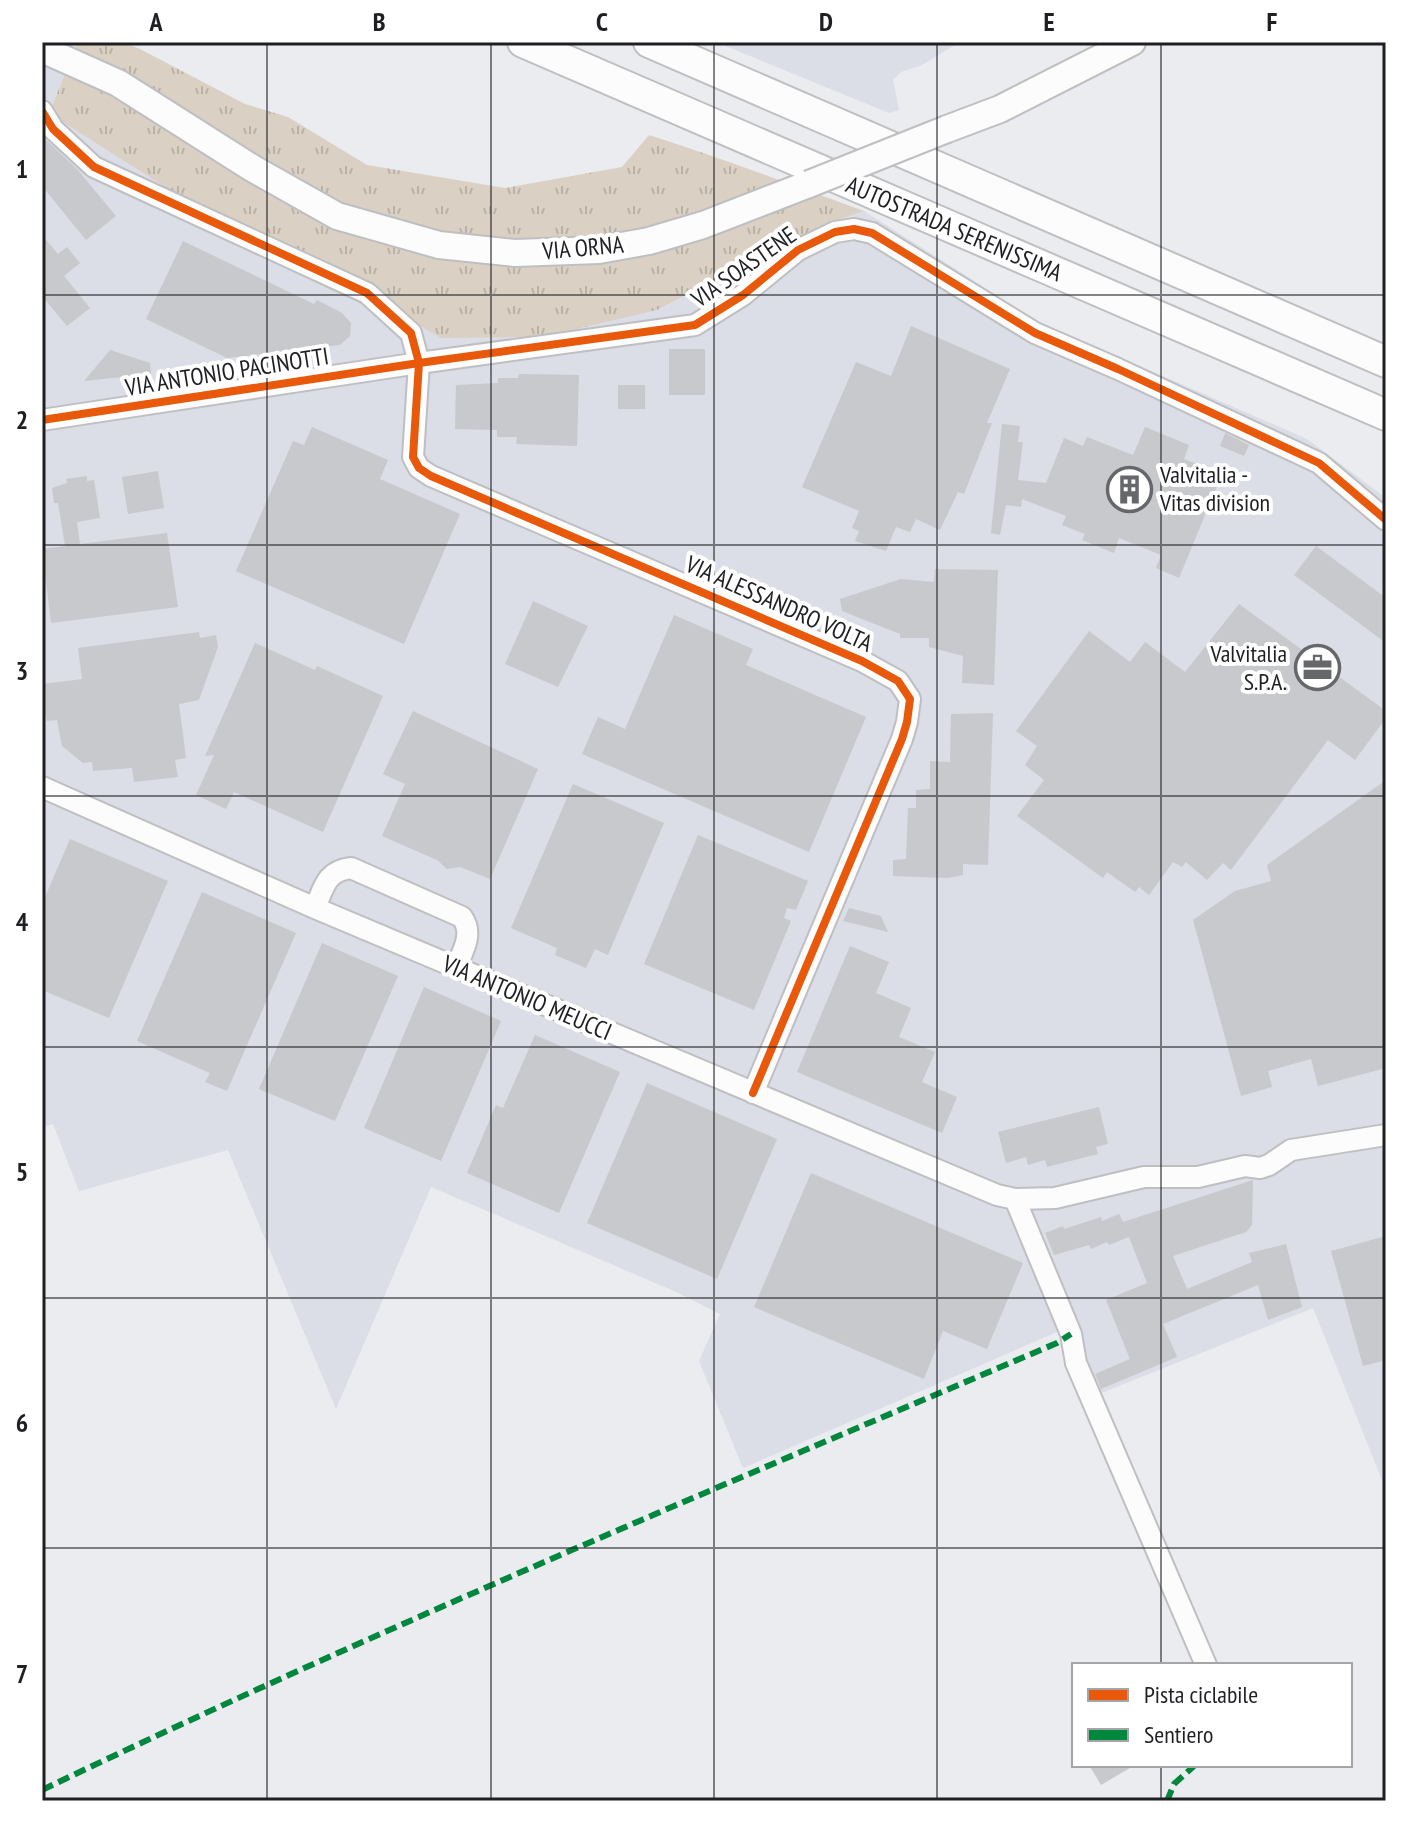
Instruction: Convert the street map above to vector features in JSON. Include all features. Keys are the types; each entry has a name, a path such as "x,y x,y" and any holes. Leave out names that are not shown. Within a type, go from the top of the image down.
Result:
{"highway":[{"name":"AUTOSTRADA SERENISSIMA","path":"523,42 1386,415"},
{"name":"AUTOSTRADA SERENISSIMA","path":"649,42 1386,362"}],"main road":[{"name":"VIA ORNA","path":"42,49 118,83 252,168 337,216 439,245 515,253 599,250 649,241 703,225 1000,109 1097,53 1132,42"}],"street":[{"path":"42,111 53,129 94,167 367,293 411,333 419,363"},
{"name":"VIA SOASTENE","path":"419,363 695,325 743,295 798,250 835,232 854,229 872,233 1035,333 1319,463 1386,520"},
{"name":"VIA ANTONIO PACINOTTI","path":"42,420 419,363"},
{"name":"VIA ALESSANDRO VOLTA","path":"419,363 413,457 419,468 431,476 862,661 898,681 910,699 902,739 753,1093"},
{"name":"VIA ANTONIO MEUCCI","path":"42,787 315,908 997,1195 1015,1199 1055,1198 1144,1177 1198,1177 1245,1166 1260,1168 1291,1150 1386,1135"},
{"path":"315,908 330,875 340,869 351,868 462,917 469,930 456,968"},
{"path":"1015,1199 1071,1334 1076,1363 1205,1663"}],"shaded area":[{"path":"42,42 78,42 49,112 657,310 758,257 864,211 1039,322 1307,439 1386,498 1386,1490 1313,1308 1099,1394 1064,1329 743,1468 699,1361 720,1314 674,1291 431,1187 336,1409 228,1150 79,1191 53,1124 42,1127"},
{"path":"716,42 960,42 922,65 901,72 893,80 899,110 889,113"}],"green space":[{"path":"78,42 123,42 140,49 245,104 288,117 367,165 505,188 622,167 649,135 864,211 758,257 657,310 542,337 441,338 306,257 203,211 49,113"}],"building":[{"path":"42,136 77,169 116,216 86,240 42,186"},
{"path":"42,235 58,254 67,247 80,263 64,276 90,308 67,326 42,296"},
{"path":"183,241 314,304 317,300 342,313 351,323 350,336 340,345 227,358 146,319"},
{"path":"911,326 1010,369 987,423 992,423 964,494 958,492 940,530 916,519 910,532 896,527 886,551 855,541 859,531 852,528 859,511 802,487 856,362 891,376"},
{"path":"669,349 705,349 705,395 669,395"},
{"path":"110,350 150,363 151,374 84,381"},
{"path":"519,374 579,375 577,446 516,444 517,437 497,437 497,430 455,429 456,385 498,383 498,378 518,378"},
{"path":"618,385 645,385 645,409 618,409"},
{"name":"Valvitalia - Vitas division","path":"1002,424 1020,426 1018,442 1023,442 1018,480 1046,483 1064,438 1083,446 1087,437 1133,455 1145,427 1189,445 1184,459 1222,474 1179,578 1156,568 1161,555 1119,538 1114,553 1082,540 1085,534 1062,525 1066,516 1022,499 1021,507 1006,505 1000,535 991,533"},
{"path":"312,427 388,460 380,479 460,514 404,644 236,571 293,441 304,445"},
{"path":"1225,433 1249,445 1244,456 1220,446"},
{"path":"158,471 164,508 128,514 122,477"},
{"path":"87,476 87,481 94,480 100,518 77,522 80,544 167,533 178,607 51,623 42,549 65,546 58,503 54,503 52,488 67,483 66,479"},
{"path":"1316,546 1386,598 1386,643 1294,575"},
{"path":"935,569 998,570 994,685 962,683 963,656 929,647 929,638 900,638 900,634 842,611 840,599 901,579 934,582"},
{"path":"533,601 588,626 558,687 505,664"},
{"path":"1239,604 1386,711 1386,718 1355,760 1328,740 1231,870 1223,863 1207,880 1186,862 1182,867 1173,862 1149,895 1139,887 1135,892 1107,872 1103,878 1017,816 1044,780 1025,765 1037,746 1016,731 1089,631 1130,662 1145,642 1185,672"},
{"path":"674,615 753,649 746,665 866,717 809,852 582,754 598,717 625,729"},
{"path":"199,632 200,638 216,635 218,647 199,700 179,704 186,758 175,760 178,777 134,782 132,768 93,771 92,762 83,763 62,746 57,720 47,721 42,707 42,684 82,679 78,648"},
{"path":"255,643 315,670 317,666 383,696 323,832 234,792 226,809 196,795 214,755 205,756"},
{"path":"413,711 538,769 490,879 460,867 447,869 437,860 382,836 405,784 383,774"},
{"path":"993,713 988,865 963,864 963,875 948,878 893,876 893,860 906,859 908,808 916,808 916,790 930,789 930,761 950,762 951,714"},
{"path":"1386,780 1386,1068 1318,1086 1311,1059 1268,1071 1272,1087 1241,1096 1193,920 1235,891 1271,881 1267,865"},
{"path":"573,784 664,823 608,955 595,949 586,968 555,955 557,948 511,928"},
{"path":"698,835 808,881 796,910 787,908 784,918 791,921 754,1010 644,964"},
{"path":"70,839 168,881 109,1018 42,990 42,904"},
{"path":"202,892 296,933 227,1091 205,1082 210,1073 137,1041"},
{"path":"849,908 881,916 888,932 843,921"},
{"path":"322,943 398,976 335,1121 259,1089"},
{"path":"850,946 889,962 876,993 911,1008 899,1037 935,1052 922,1082 957,1097 942,1133 797,1072"},
{"path":"424,987 501,1021 441,1161 364,1128"},
{"path":"535,1035 620,1072 559,1213 467,1173 496,1105 503,1108"},
{"path":"647,1083 777,1139 717,1279 587,1223"},
{"path":"1099,1107 1108,1144 1096,1147 1098,1154 1047,1167 1045,1160 1028,1165 1026,1157 1006,1163 998,1132"},
{"path":"811,1173 1023,1263 987,1349 943,1331 924,1379 754,1307"},
{"path":"1253,1180 1252,1225 1246,1232 1173,1256 1187,1289 1252,1262 1249,1253 1286,1244 1302,1307 1268,1320 1258,1285 1163,1324 1177,1357 1101,1389 1095,1374 1130,1359 1106,1300 1147,1283 1129,1237 1109,1245 1107,1242 1091,1249 1089,1245 1054,1255 1045,1233 1101,1217 1102,1221 1119,1214 1123,1222"},
{"path":"1386,1236 1386,1360 1363,1366 1331,1251"},
{"path":"1090,1767 1132,1767 1101,1785"}],"marked path":[{"path":"42,1790 420,1616 1057,1343 1071,1334"},
{"path":"1167,1801 1174,1784 1193,1767"}],"cycle path":[{"path":"42,111 53,129 94,167 367,293 411,333 419,363 695,325 743,295 798,250 835,232 854,229 872,233 1035,333 1319,463 1386,520"},
{"path":"42,420 419,363 413,457 419,468 431,476 862,661 898,681 910,699 902,739 753,1093"}],"place":[{"name":"Valvitalia - Vitas division","path":"1129,489"},
{"name":"Valvitalia S.P.A.","path":"1318,668"}]}
